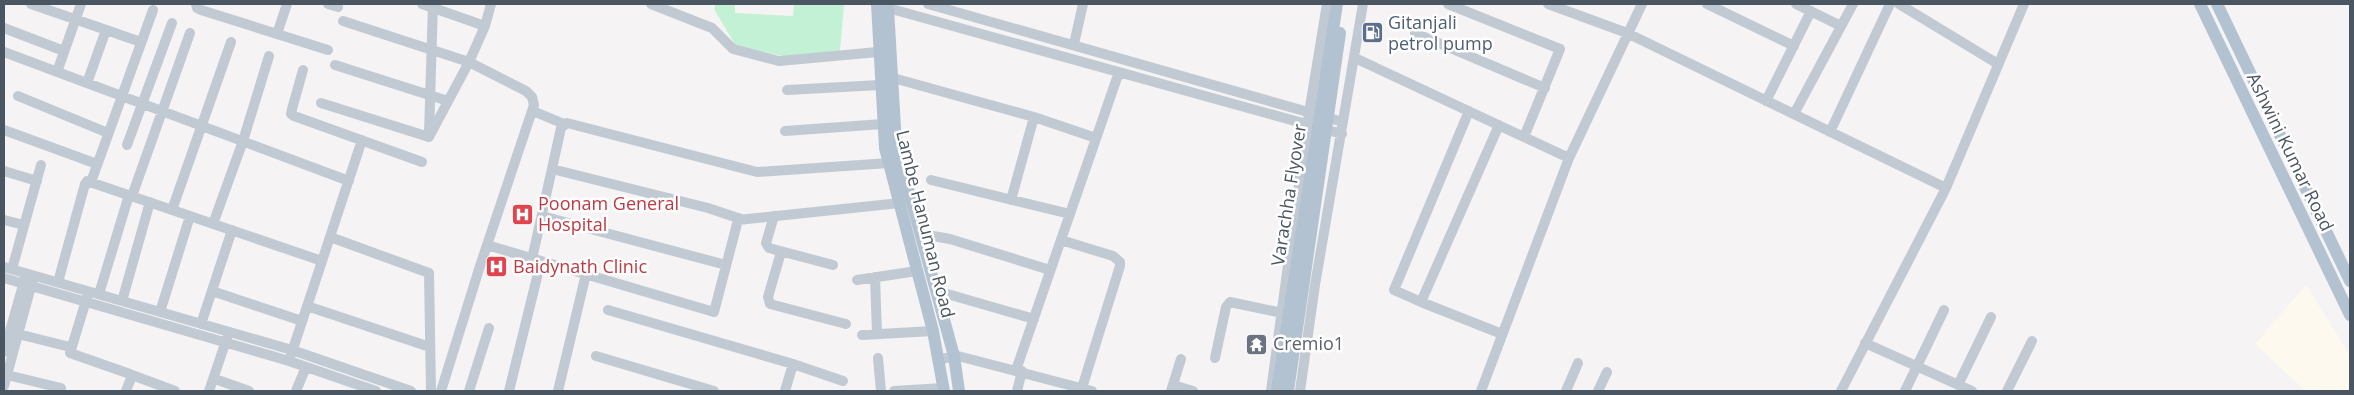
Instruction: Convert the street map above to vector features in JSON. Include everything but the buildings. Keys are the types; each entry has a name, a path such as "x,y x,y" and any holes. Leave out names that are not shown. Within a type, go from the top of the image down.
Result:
{"main road":[{"name":"Varachha Flyover","path":"1278,391 1337,4"},
{"name":"Varachha Flyover","path":"1288,391 1345,4"},
{"name":"Ashwini Kumar Road","path":"2200,4 2350,314"},
{"name":"Ashwini Kumar Road","path":"2217,4 2350,280"},
{"name":"Lambe Hanuman Road","path":"883,5 878,52 896,145 954,356 958,391"},
{"name":"Lambe Hanuman Road","path":"883,5 883,124 889,163 934,332 940,359 943,390"}],"street":[{"path":"31,4 141,42"},
{"path":"57,72 81,4"},
{"path":"196,4 197,8 201,10 328,50"},
{"path":"277,34 286,4"},
{"path":"328,4 338,7"},
{"path":"422,4 433,6 486,26"},
{"path":"429,137 486,26 491,4"},
{"path":"652,4 712,28 733,49 779,61 878,52"},
{"path":"928,4 1343,122"},
{"path":"1074,44 1083,4"},
{"path":"1271,391 1307,125 1327,4"},
{"path":"1300,391 1315,285 1363,4"},
{"path":"1448,4 1560,49 1524,137"},
{"path":"1548,4 1626,33 1946,188"},
{"path":"1481,391 1569,158 1626,33 1642,4"},
{"path":"1707,4 1794,46"},
{"path":"1796,4 1841,26"},
{"path":"1794,114 1852,4"},
{"path":"1830,132 1890,4"},
{"path":"1899,4 1998,64"},
{"path":"1841,391 1946,188 2024,4"},
{"path":"883,5 1342,134"},
{"path":"429,137 433,6"},
{"path":"91,182 153,10"},
{"path":"1766,101 1811,11"},
{"path":"343,21 469,62 526,90 532,97 534,105 441,391"},
{"path":"127,145 172,23"},
{"path":"4,28 64,51"},
{"path":"87,83 106,30"},
{"path":"99,294 130,195 163,111 190,33"},
{"path":"1415,33 1545,88"},
{"path":"172,210 231,42"},
{"path":"4,52 349,180"},
{"path":"213,224 243,141 269,56"},
{"path":"1355,58 1569,158"},
{"path":"335,65 448,101"},
{"path":"304,70 291,114 422,162"},
{"path":"1017,391 1019,370 1034,319 1119,72"},
{"path":"787,90 884,79 1034,117 1096,138"},
{"path":"18,96 108,133"},
{"path":"321,103 429,137"},
{"path":"532,111 564,124 567,123 757,172 889,163"},
{"path":"1470,111 1394,290 1502,334"},
{"path":"1011,200 1034,117"},
{"path":"509,391 537,260 542,216 564,124"},
{"path":"785,130 883,124"},
{"path":"1421,302 1499,125"},
{"path":"4,130 97,164"},
{"path":"291,356 362,140"},
{"path":"41,165 24,225 8,268 29,280 411,391"},
{"path":"552,169 708,208 742,219 900,203"},
{"path":"4,171 37,181"},
{"path":"931,180 1070,214"},
{"path":"58,282 85,184 91,182 322,261"},
{"path":"122,301 150,202"},
{"path":"160,312 190,216"},
{"path":"542,216 726,266"},
{"path":"774,216 767,246 781,252 833,265"},
{"path":"487,246 714,312 738,220 742,219"},
{"path":"4,220 24,225"},
{"path":"201,324 232,230"},
{"path":"922,234 950,239 1050,270"},
{"path":"330,237 428,273 431,391"},
{"path":"940,359 954,356 1019,370 1085,390 1120,262 1113,256 1061,240"},
{"path":"781,252 768,297 770,304 846,324"},
{"path":"857,280 917,271"},
{"path":"558,391 586,274"},
{"path":"875,277 877,334"},
{"path":"4,278 58,282 87,296 99,294 201,324 227,337"},
{"path":"4,386 18,334 29,280"},
{"path":"4,352 29,280"},
{"path":"212,291 302,321"},
{"path":"937,291 1034,319"},
{"path":"87,296 70,347 69,351 72,355 132,376 157,388 175,391"},
{"path":"1215,358 1226,307 1230,302 1282,313"},
{"path":"307,306 430,347"},
{"path":"608,310 793,364 842,381"},
{"path":"1905,391 1944,310"},
{"path":"1958,385 1991,317"},
{"path":"469,391 489,328"},
{"path":"862,335 934,332"},
{"path":"18,334 70,347"},
{"path":"209,391 227,337"},
{"path":"2007,391 2032,341"},
{"path":"1865,343 1972,391"},
{"path":"291,356 306,367 376,391"},
{"path":"596,356 714,391"},
{"path":"878,358 881,391"},
{"path":"1181,359 1172,388 1192,391"},
{"path":"1566,391 1578,363"},
{"path":"785,391 793,364"},
{"path":"296,391 306,367"},
{"path":"1598,391 1606,372"},
{"path":"7,375 61,388"},
{"path":"126,391 132,376"},
{"path":"214,379 249,391"},
{"path":"894,391 943,390"}],"shaded area":[{"path":"2306,285 2350,355 2350,391 2306,391 2255,344"}],"green space":[{"path":"716,4 735,4 735,13 793,16 794,4 844,4 840,51 783,56 736,46 714,9"}],"place":[{"name":"Gitanjali petrol pump","path":"1372,33"},
{"name":"Poonam General Hospital","path":"522,214"},
{"name":"Baidynath Clinic","path":"497,267"},
{"name":"Cremio1","path":"1257,344"}]}
